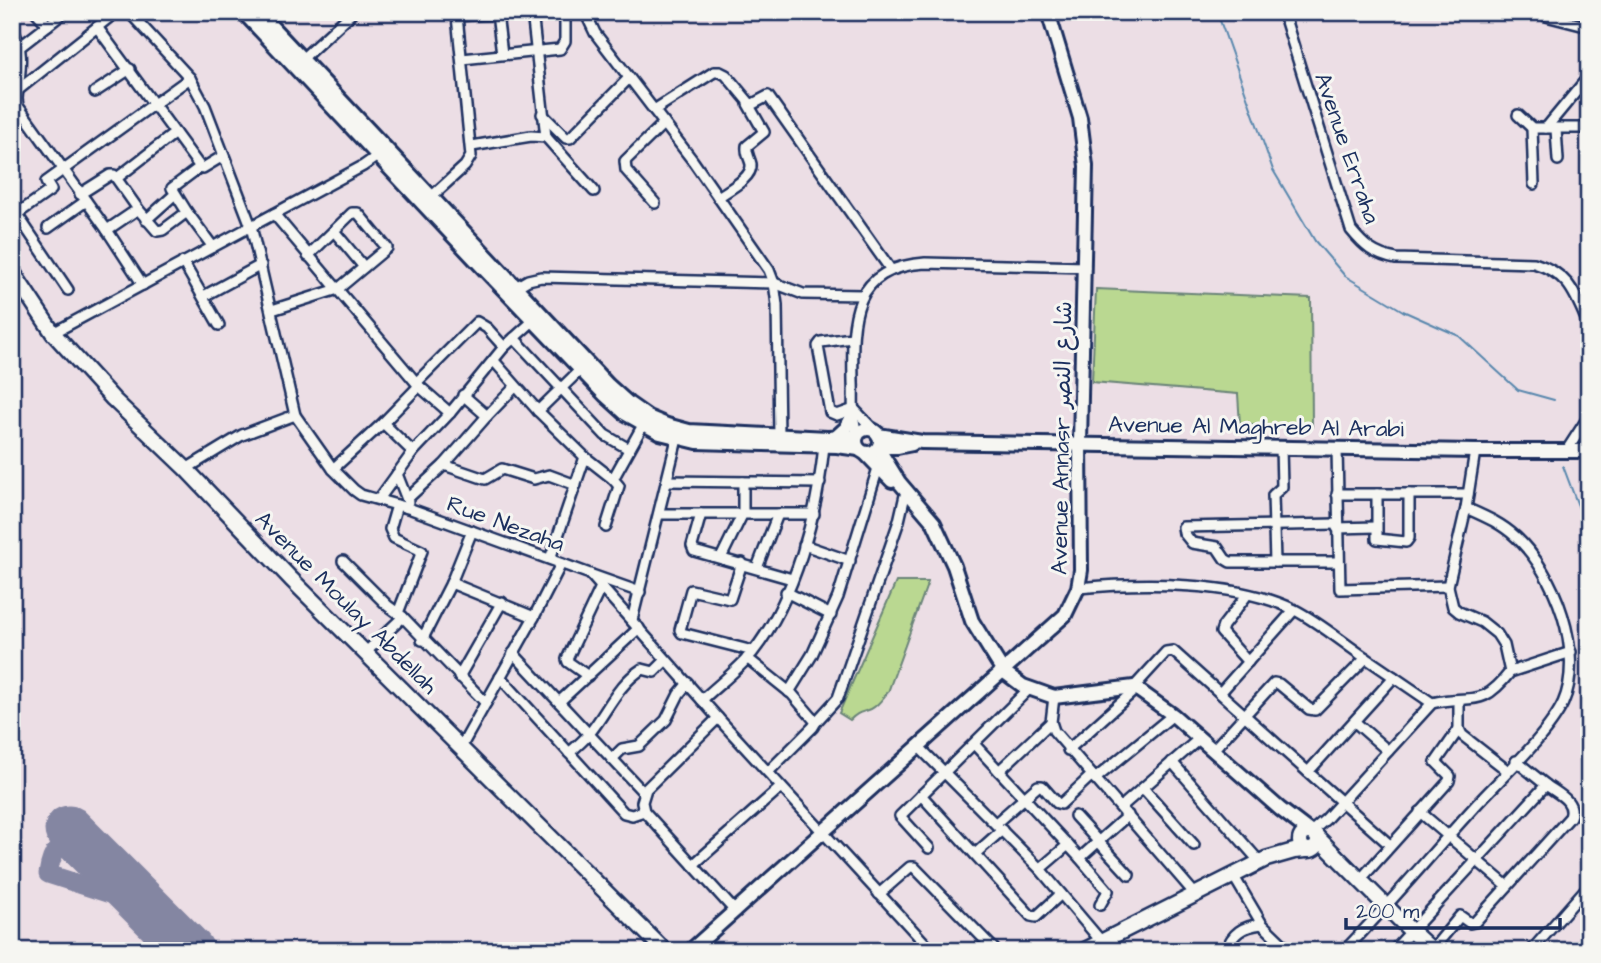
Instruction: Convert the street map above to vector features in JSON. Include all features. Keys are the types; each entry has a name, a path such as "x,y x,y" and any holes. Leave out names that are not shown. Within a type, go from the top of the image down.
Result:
{"main road":[{"path":"243,12 298,62 383,152 535,317 580,370 611,402 643,425 677,439 717,443 824,446 860,443"},
{"path":"258,12 298,62"},
{"name":"Avenue Annasr شارع النصر","path":"690,951 1065,615 1078,588 1081,554 1080,443 1085,267 1084,145 1074,94 1048,12"},
{"path":"383,152 431,197 516,287 535,317 618,395 657,422 696,432 835,438 860,443 872,453 878,440"},
{"name":"Avenue Moulay Abdellah","path":"12,271 53,333 113,399 186,469 291,579 665,951"},
{"path":"835,438 846,428 854,412"},
{"path":"860,443 864,430 878,440 893,473 934,523 954,566 972,621 1003,671 1029,689 1054,697 1135,688 1200,738 1280,809 1309,839 1348,869 1433,950"},
{"name":"Avenue Al Maghreb Al Arabi","path":"878,440 906,446 922,442"},
{"name":"Avenue Al Maghreb Al Arabi","path":"878,440 1475,451 1589,450"},
{"path":"860,443 878,468 906,491"},
{"path":"893,473 897,455 906,446"},
{"path":"1083,951 1233,875 1294,851 1309,839"}],"street":[{"path":"36,12 48,26"},
{"path":"65,12 21,46 16,63 18,106 143,285"},
{"path":"18,90 116,12"},
{"name":"Rue Nezaha","path":"129,12 191,79 205,106 251,226 295,415 333,469 354,490 397,505 409,504 472,531 640,592"},
{"path":"298,62 353,12"},
{"path":"431,197 465,166 471,156 462,59 453,14 521,12"},
{"path":"532,12 546,137 594,191"},
{"path":"462,59 563,47 565,12"},
{"path":"585,12 595,33 764,261 774,284 777,305 779,436"},
{"name":"Avenue Erraha","path":"1283,12 1351,230 1366,248 1396,259 1534,263 1550,268 1572,289 1589,326"},
{"path":"497,14 502,54"},
{"path":"1546,16 1589,27"},
{"path":"97,27 200,167"},
{"path":"12,29 21,46"},
{"path":"95,92 130,69"},
{"path":"654,110 714,72 726,75 748,104 764,132 747,146 746,152 751,165 749,174 718,197"},
{"path":"1551,129 1589,76"},
{"path":"542,114 566,138 570,138 629,78"},
{"path":"68,290 15,211 51,190 46,182 191,79"},
{"path":"748,104 754,105 765,96 770,98 891,270"},
{"path":"1518,115 1532,128 1587,126"},
{"path":"655,203 624,165 627,158 664,123"},
{"path":"1532,128 1534,184"},
{"path":"1551,129 1559,160"},
{"path":"117,178 175,133"},
{"path":"472,146 531,136 546,137"},
{"path":"53,333 383,152"},
{"path":"213,247 174,195 172,188 200,167 203,168 223,156"},
{"path":"48,228 110,175 117,178 146,220 160,231 187,212"},
{"path":"146,220 174,195"},
{"path":"107,230 138,209"},
{"path":"272,310 338,289 387,248 358,213 352,213 308,256"},
{"path":"274,214 418,384 450,413"},
{"path":"334,231 364,267"},
{"path":"183,262 219,325"},
{"path":"860,443 854,412 852,338 854,321 863,295 874,281 891,270 925,263 1085,267"},
{"path":"204,296 261,265"},
{"path":"516,287 541,277 774,284 803,294 863,295"},
{"path":"379,499 413,452 450,413 504,347 535,317"},
{"path":"333,469 383,423 477,322 487,328 504,347"},
{"path":"514,338 605,435 629,449"},
{"path":"852,338 821,342 818,346 830,412 837,415 854,412"},
{"path":"494,361 538,411 585,457 620,486 606,527"},
{"path":"538,411 580,370"},
{"path":"397,474 409,504 515,387"},
{"path":"463,396 486,416"},
{"path":"854,412 878,440"},
{"path":"186,469 242,435 295,415"},
{"path":"1567,450 1589,416"},
{"path":"383,423 413,452"},
{"path":"613,479 643,425"},
{"path":"632,620 677,439"},
{"path":"702,700 750,654 770,625 786,592 814,514 824,446"},
{"path":"1275,562 1273,495 1282,487 1281,447"},
{"path":"1337,449 1338,562 1339,585 1342,590 1448,586"},
{"path":"1475,451 1448,586 1453,607 1482,622 1497,634 1504,645 1510,672"},
{"path":"550,559 585,457"},
{"path":"444,466 485,479 502,469 534,479 549,475 576,485"},
{"path":"789,692 812,655 831,615 878,468"},
{"path":"667,481 820,483"},
{"path":"721,558 743,513 743,482"},
{"path":"768,772 838,698 899,521 906,491"},
{"path":"1377,494 1376,538 1379,541 1408,541 1409,494"},
{"path":"1337,495 1468,494"},
{"path":"366,652 400,615 422,551 394,538 390,529 397,505"},
{"path":"1344,951 1388,906 1553,722 1563,703 1572,674 1571,652 1562,617 1549,585 1531,555 1503,526 1465,508"},
{"path":"659,514 814,514"},
{"path":"701,514 693,549 792,579"},
{"path":"757,568 778,514"},
{"path":"1338,562 1227,561 1217,547 1192,543 1183,527 1377,527"},
{"path":"422,640 451,583 472,531"},
{"path":"804,545 850,561"},
{"path":"343,561 486,703"},
{"path":"742,563 730,599 691,590 680,630 682,633 750,654 816,722"},
{"path":"460,749 561,564"},
{"path":"590,574 932,951"},
{"path":"451,583 534,617"},
{"path":"1078,588 1156,584 1268,599 1294,610 1432,703"},
{"path":"588,676 568,663 567,659 601,587"},
{"path":"786,592 831,615"},
{"path":"1247,595 1221,632 1248,662"},
{"path":"459,677 502,602"},
{"path":"1220,693 1294,610"},
{"path":"559,702 639,628"},
{"path":"1068,750 1135,688 1170,650 1390,845"},
{"path":"1309,839 1432,703 1445,699 1470,701 1490,693 1510,672 1571,652"},
{"path":"513,653 644,793"},
{"path":"1213,750 1276,682 1309,709 1315,710 1366,658"},
{"path":"569,753 589,734 620,688 633,674 642,669 654,672 666,660"},
{"path":"500,677 624,813 632,815 644,811"},
{"path":"1308,772 1394,677"},
{"path":"612,759 622,749 639,746 666,720 679,694 688,683"},
{"path":"929,848 900,818 901,813 1029,689"},
{"path":"1054,697 1051,722 1054,731 1195,894"},
{"path":"1459,701 1460,729 1466,739 1508,771"},
{"path":"975,854 1040,785 1061,804 1173,715"},
{"path":"718,718 644,793 642,802 644,811 734,910"},
{"path":"999,771 1051,722"},
{"path":"1355,722 1388,751"},
{"path":"1360,880 1450,779 1436,762 1460,729"},
{"path":"1080,858 1143,788 1200,738"},
{"path":"974,744 1108,891 1100,905"},
{"path":"919,747 1040,869 1101,942"},
{"path":"1433,950 1460,916 1470,923 1475,922 1572,813 1570,803 1516,761"},
{"path":"1172,762 1263,861"},
{"path":"1392,951 1546,785"},
{"path":"692,865 781,787"},
{"path":"1143,788 1194,845"},
{"path":"920,796 1032,917 1036,917 1061,894"},
{"path":"1420,812 1507,886"},
{"path":"1075,816 1129,875"},
{"path":"1040,869 1068,845"},
{"path":"879,894 910,867 914,867 994,949"},
{"path":"1233,875 1262,924 1290,951"},
{"path":"1531,951 1589,885"},
{"path":"1226,951 1233,936 1241,929 1262,924"}],"green space":[{"path":"1096,289 1311,298 1312,426 1240,425 1238,394 1092,382"},
{"path":"896,582 928,582 888,692 876,706 850,720 839,713"}],"waterway":[{"path":"1217,12 1273,170 1315,241 1345,276 1403,311 1459,336 1518,390 1554,400"},
{"path":"1563,466 1589,535"}],"taxiway":[{"path":"115,875 113,861 106,850 83,837 68,841 58,848 48,874 135,902 156,916"}],"runway":[{"path":"69,830 190,951"}]}
